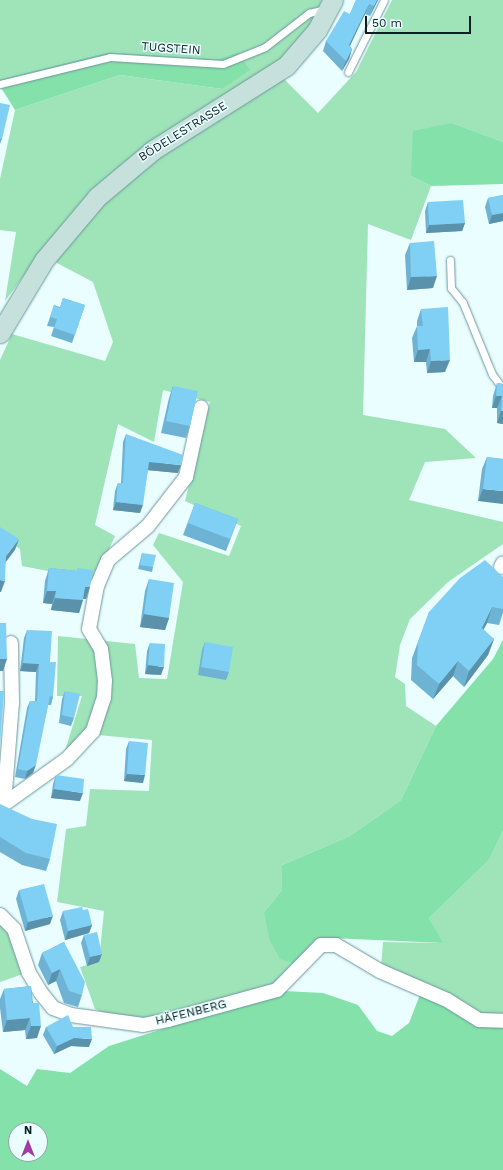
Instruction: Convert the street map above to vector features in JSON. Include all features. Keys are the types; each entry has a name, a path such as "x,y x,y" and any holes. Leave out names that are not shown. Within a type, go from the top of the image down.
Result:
{"main road":[{"name":"BÖDELESTRASSE","path":"0,333 44,260 96,197 153,150 286,66 302,50 331,4"}],"street":[{"path":"2,806 67,759 93,731 104,698 105,681 101,649 89,629 97,586 108,560 148,526 186,477 201,408"},
{"path":"2,806 12,703 11,643"},
{"name":"HÄFENBERG","path":"0,915 14,929 29,973 53,1008 115,1022 150,1024 278,990 322,945 336,945 380,971 411,983 479,1020 503,1021"}],"lane":[{"path":"348,72 384,0"},
{"name":"TUGSTEIN","path":"0,84 110,57 223,64 265,47 309,13 331,4"},
{"path":"450,260 451,288 463,304 492,374 503,389"}],"green space":[{"path":"0,0 322,0 306,36 273,68 318,113 356,72 392,0 503,0 503,142 452,123 411,176 431,186 411,240 368,224 363,415 445,429 476,458 425,462 409,500 503,522 503,544 448,582 410,619 400,645 395,677 405,684 406,706 436,726 401,800 350,836 282,865 282,890 264,912 295,964 269,993 150,1031 95,1009 80,967 99,962 104,911 57,902 66,829 86,826 90,789 149,791 152,740 87,734 64,754 82,696 57,696 58,636 135,644 139,678 167,679 183,582 153,545 159,533 229,556 241,526 185,501 210,402 163,390 154,442 118,424 95,525 115,536 95,580 22,566 20,549 0,536 0,360 12,334 105,361 113,342 93,282 40,254 5,301 16,232 0,230 0,179 15,110 120,75 222,89 237,52 220,59 108,52 0,79"},
{"path":"108,52 219,59 237,52 250,70 222,89 120,75 15,110 0,86 0,79"},
{"path":"452,123 503,142 503,184 431,186 411,176 413,131"},
{"path":"503,640 503,831 489,860 429,918 443,943 331,938 315,944 295,964 280,959 270,941 264,912 282,890 282,865 350,836 401,800 436,726 493,659"},
{"path":"503,831 503,1023 381,968 383,942 442,943 429,918 489,860"},
{"path":"0,921 6,926 23,974 0,982"},
{"path":"283,991 323,993 358,1005 377,1031 392,1036 409,1023 421,992 503,1023 503,1170 0,1170 0,1069 27,1086 37,1069 70,1073 109,1046"}],"building":[{"path":"356,0 377,0 374,6 369,4 349,45 352,49 346,61 326,41 344,11 350,14"},
{"path":"0,103 10,105 2,139 0,138"},
{"path":"503,195 503,213 492,215 488,198"},
{"path":"463,200 465,223 429,225 428,202"},
{"path":"434,241 437,276 411,277 410,243"},
{"path":"63,298 85,305 75,335 54,328 57,319 50,317 54,305 60,308"},
{"path":"448,307 450,360 431,361 430,349 418,350 417,326 423,326 421,309"},
{"path":"497,383 503,384 503,411 501,411 502,396 496,396"},
{"path":"173,386 198,391 190,426 166,421"},
{"path":"126,434 183,455 181,465 149,462 143,505 116,502 118,483 123,483"},
{"path":"487,457 503,459 503,491 483,489"},
{"path":"195,503 238,519 230,539 188,523"},
{"path":"0,527 19,539 6,556 5,581 0,580"},
{"path":"142,553 156,555 153,567 140,565"},
{"path":"485,560 503,577 503,609 492,607 482,628 494,639 469,671 458,661 439,684 417,665 418,643 429,612 460,578"},
{"path":"49,568 77,571 78,568 93,570 90,587 85,587 83,600 55,598 56,591 47,591"},
{"path":"149,579 174,583 169,618 144,614"},
{"path":"0,623 6,623 7,659 0,659"},
{"path":"27,630 52,631 50,662 56,662 53,697 50,696 36,765 27,771 18,769 30,701 37,701 39,664 23,663"},
{"path":"205,642 233,647 229,672 201,667"},
{"path":"150,643 165,644 164,667 148,665"},
{"path":"0,691 4,691 0,745"},
{"path":"65,691 80,694 74,718 62,715"},
{"path":"129,741 148,743 145,775 127,774"},
{"path":"56,775 84,779 83,793 54,789"},
{"path":"0,804 32,819 57,824 50,859 26,853 0,837"},
{"path":"44,884 53,916 28,922 19,890"},
{"path":"82,907 83,910 88,909 92,925 68,931 63,911"},
{"path":"97,932 102,954 90,957 84,935"},
{"path":"64,942 85,982 82,995 69,991 60,969 52,973 42,953"},
{"path":"31,986 32,1003 39,1003 41,1026 31,1026 30,1018 7,1020 4,989"},
{"path":"68,1015 73,1027 91,1027 92,1039 74,1038 57,1046 46,1027"}]}
